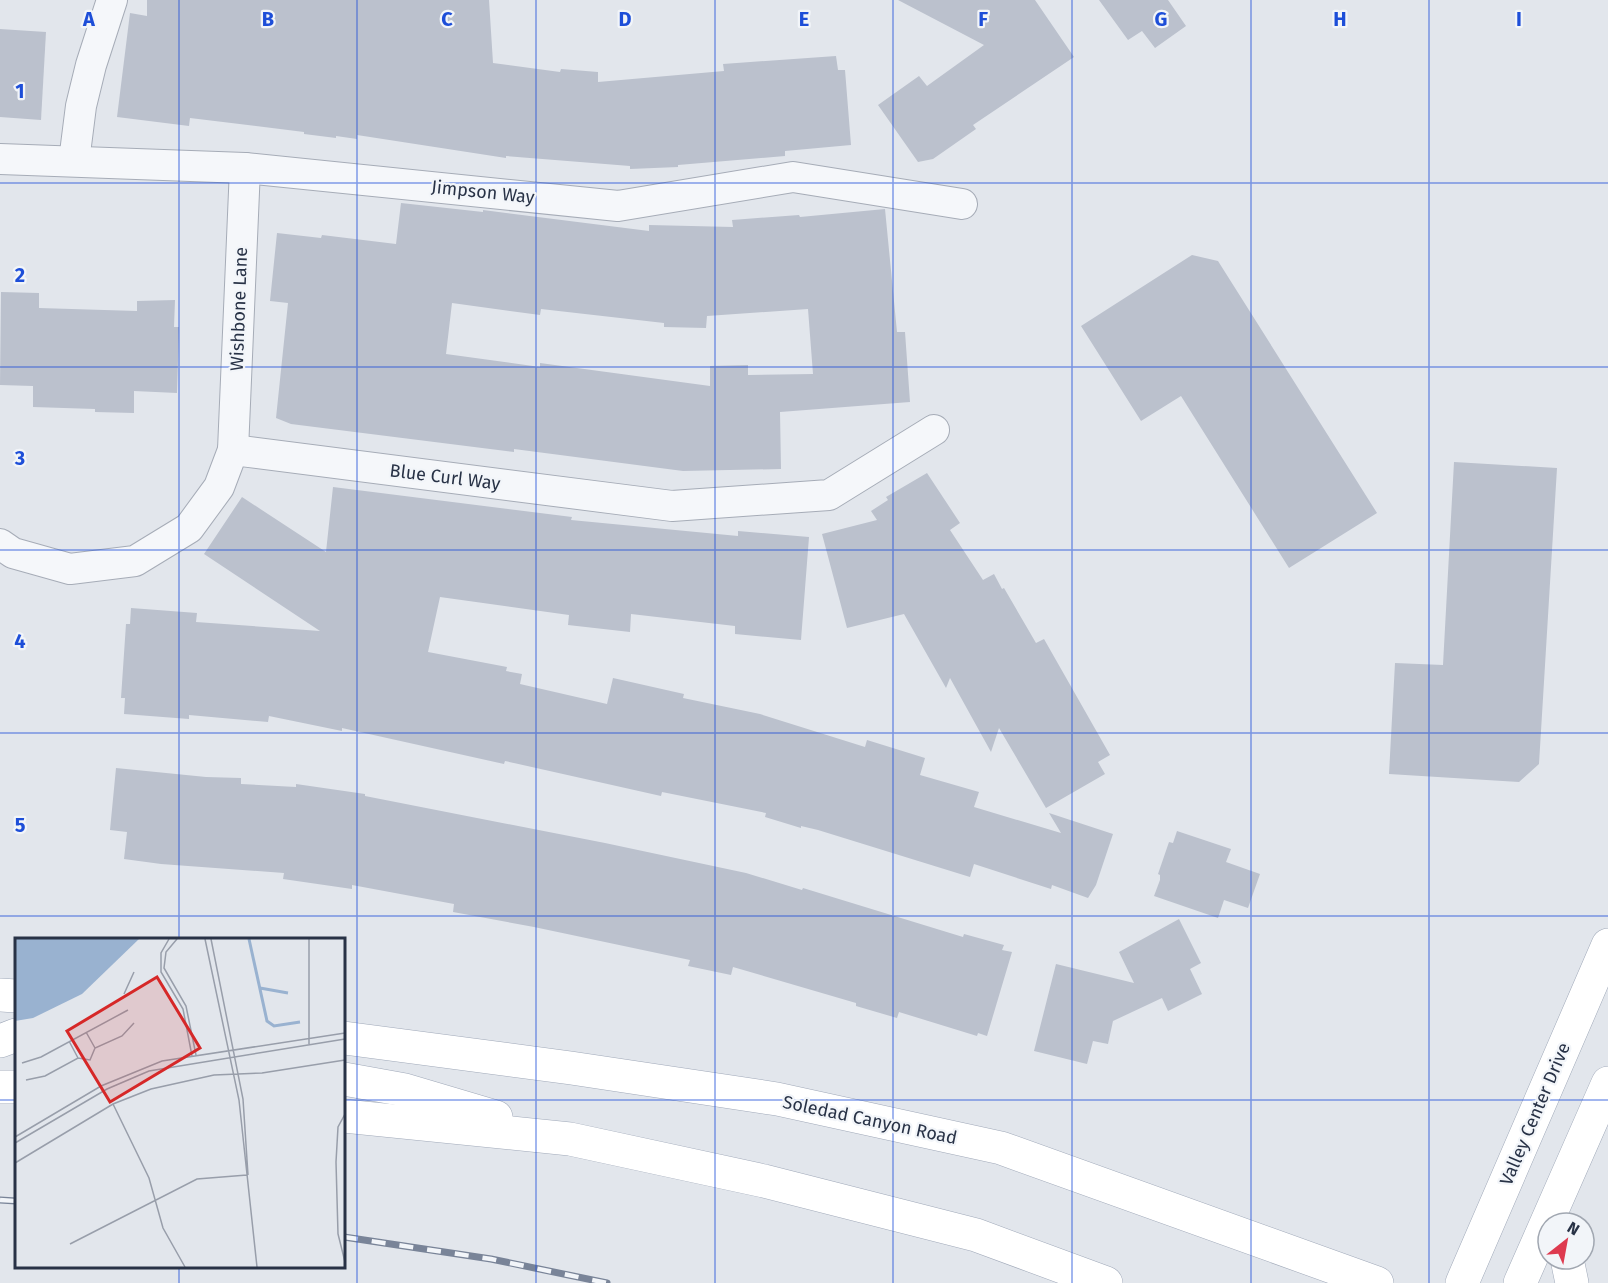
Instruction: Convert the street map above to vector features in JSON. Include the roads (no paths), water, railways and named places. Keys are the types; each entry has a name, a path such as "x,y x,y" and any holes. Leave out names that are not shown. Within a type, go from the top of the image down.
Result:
{"main road":[{"name":"Valley Center Drive","path":"1462,1283 1608,945"},
{"path":"0,1041 15,1035"},
{"name":"Soledad Canyon Road","path":"345,1038 571,1068 777,1099 1001,1149 1377,1283"},
{"path":"345,1080 405,1090 570,1139 764,1181 976,1235 1106,1283"},
{"path":"1520,1283 1608,1083"},
{"path":"0,1086 15,1087"},
{"path":"345,1116 570,1139"},
{"path":"1565,1179 1565,1211"}],"street":[{"path":"74,161 81,105 112,0"},
{"name":"Jimpson Way","path":"0,159 245,168 618,206 793,177 962,204"},
{"name":"Wishbone Lane","path":"233,450 245,168"},
{"name":"Blue Curl Way","path":"233,450 672,506 829,495 934,430"},
{"path":"0,544 13,553 70,569 135,561 189,528 219,487 233,450"}],"railway":[{"path":"0,1200 15,1201"},
{"path":"345,1237 491,1259 607,1283"}]}
